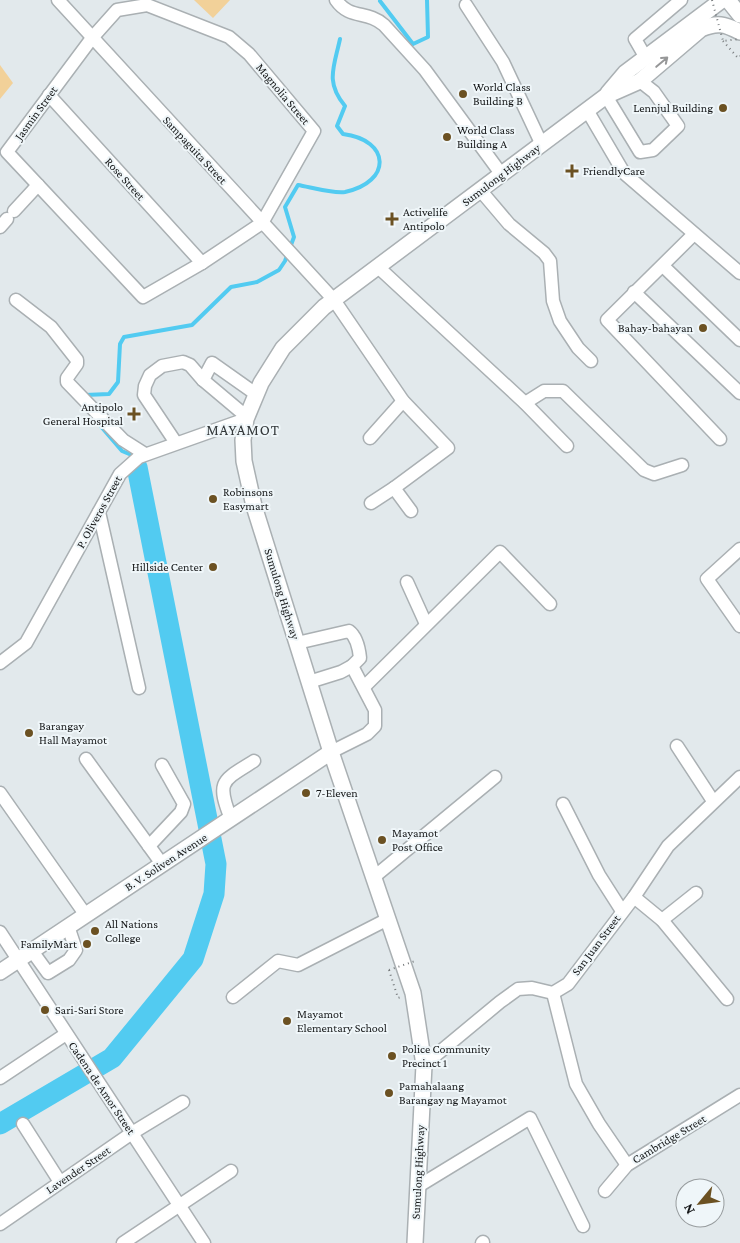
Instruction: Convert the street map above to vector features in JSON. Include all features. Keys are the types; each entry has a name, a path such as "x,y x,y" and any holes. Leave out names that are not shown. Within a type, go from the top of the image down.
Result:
{"main road":[{"name":"Sumulong Highway","path":"606,96 625,73 722,0"},
{"path":"728,0 740,15"},
{"name":"Sumulong Highway","path":"415,1243 424,1065 413,993 331,752 254,506 244,461 242,440 247,418 256,394 283,348 334,300 502,176 606,96 640,81 701,29 713,24 724,23 740,32"},
{"name":"B. V. Soliven Avenue","path":"0,972 331,752"}],"street":[{"name":"Sampaguita Street","path":"58,0 334,300 403,401 448,448 394,488"},
{"path":"336,0 342,9 349,13 377,19 384,25 425,70 502,176"},
{"path":"646,58 635,39 681,0"},
{"name":"Magnolia Street","path":"92,38 118,10 147,5 229,37 249,54 314,131 262,223 202,263 143,298"},
{"path":"466,5 503,62 542,144"},
{"name":"Jasmin Street","path":"92,38 7,152 143,298"},
{"path":"606,96 640,152 653,150 678,126 654,92 640,81"},
{"name":"Rose Street","path":"49,95 202,263"},
{"path":"587,110 624,173 740,273"},
{"path":"7,219 38,184"},
{"path":"481,191 509,224 544,253 550,261 553,301 560,320 578,348 591,360"},
{"path":"694,234 607,320 720,439"},
{"path":"663,266 740,340"},
{"path":"378,267 525,403 567,446"},
{"path":"634,292 740,393"},
{"path":"16,300 51,327 77,360 77,364 67,378 67,382 123,440 142,456"},
{"path":"176,443 144,395 145,386 150,375 162,366 183,362 190,365 203,380 247,418"},
{"path":"203,380 212,363 256,394"},
{"path":"525,403 544,392 563,391 644,470 654,474 682,465"},
{"path":"370,438 403,401"},
{"name":"P. Oliveros Street","path":"0,663 26,642 120,474 142,456 247,418"},
{"path":"371,503 394,488 411,511"},
{"path":"99,512 139,688"},
{"path":"738,620 707,579 740,549"},
{"path":"365,686 500,552 550,604"},
{"path":"407,582 426,624"},
{"path":"297,643 349,631 356,640 360,658 352,666 309,682"},
{"path":"331,752 367,734 375,726 375,710 365,686 352,666"},
{"path":"678,746 713,801"},
{"path":"86,759 162,864"},
{"path":"226,823 222,788 226,779 254,761"},
{"path":"149,846 181,812 184,804 162,764"},
{"path":"374,877 495,777"},
{"name":"San Juan Street","path":"553,993 568,984 634,897 668,846 740,777"},
{"path":"0,793 85,914"},
{"path":"563,804 599,875 622,911"},
{"path":"662,920 696,893"},
{"path":"634,897 662,920 727,999"},
{"path":"233,997 278,961 298,965 388,919"},
{"path":"34,983 76,954 68,926"},
{"name":"Cadena de Amor Street","path":"0,932 25,955 34,983 96,1081 204,1243"},
{"path":"25,955 48,973"},
{"path":"424,1065 518,989 532,988 553,993 576,1084 599,1124 627,1165"},
{"path":"0,1078 66,1034"},
{"name":"Cambridge Street","path":"605,1191 627,1165 740,1095"},
{"name":"Lavender Street","path":"0,1224 132,1133 183,1102"},
{"path":"417,1187 530,1118 583,1226"},
{"path":"22,1124 60,1182"},
{"path":"123,1243 231,1170"}],"path":[{"path":"712,0 724,42 738,58 740,56"},
{"path":"724,42 740,40"},
{"path":"398,998 389,970 415,961"}],"shaded area":[{"path":"194,0 230,0 213,18"},
{"path":"0,65 13,83 0,99"}],"waterway":[{"path":"380,1 413,44 428,37 427,0"},
{"path":"85,395 109,394 118,382 120,344 124,337 192,325 231,287 257,282 279,270 285,261 294,237 285,207 298,185 328,191 345,192 360,187 371,180 378,171 380,162 377,152 370,144 359,138 343,134 337,126 345,106 333,82 334,66 340,39"},
{"path":"92,416 122,451 134,456"},
{"path":"0,1124 112,1058 193,959 214,894 216,864 137,467"}],"place":[{"name":"World Class Building B","path":"463,94"},
{"name":"Lennjul Building","path":"723,108"},
{"name":"World Class Building A","path":"447,137"},
{"name":"FriendlyCare","path":"572,171"},
{"name":"Activelife Antipolo","path":"392,219"},
{"name":"Bahay-bahayan","path":"703,328"},
{"name":"Antipolo General Hospital","path":"134,414"},
{"name":"Robinsons Easymart","path":"213,499"},
{"name":"Hillside Center","path":"213,567"},
{"name":"Barangay Hall Mayamot","path":"29,733"},
{"name":"7-Eleven","path":"306,793"},
{"name":"Mayamot Post Office","path":"382,840"},
{"name":"All Nations College","path":"95,931"},
{"name":"FamilyMart","path":"87,944"},
{"name":"Sari-Sari Store","path":"45,1010"},
{"name":"Mayamot Elementary School","path":"287,1021"},
{"name":"Police Community Precinct 1","path":"392,1056"},
{"name":"Pamahalaang Barangay ng Mayamot","path":"389,1093"}],"district":[{"name":"MAYAMOT","path":"243,430"}]}
